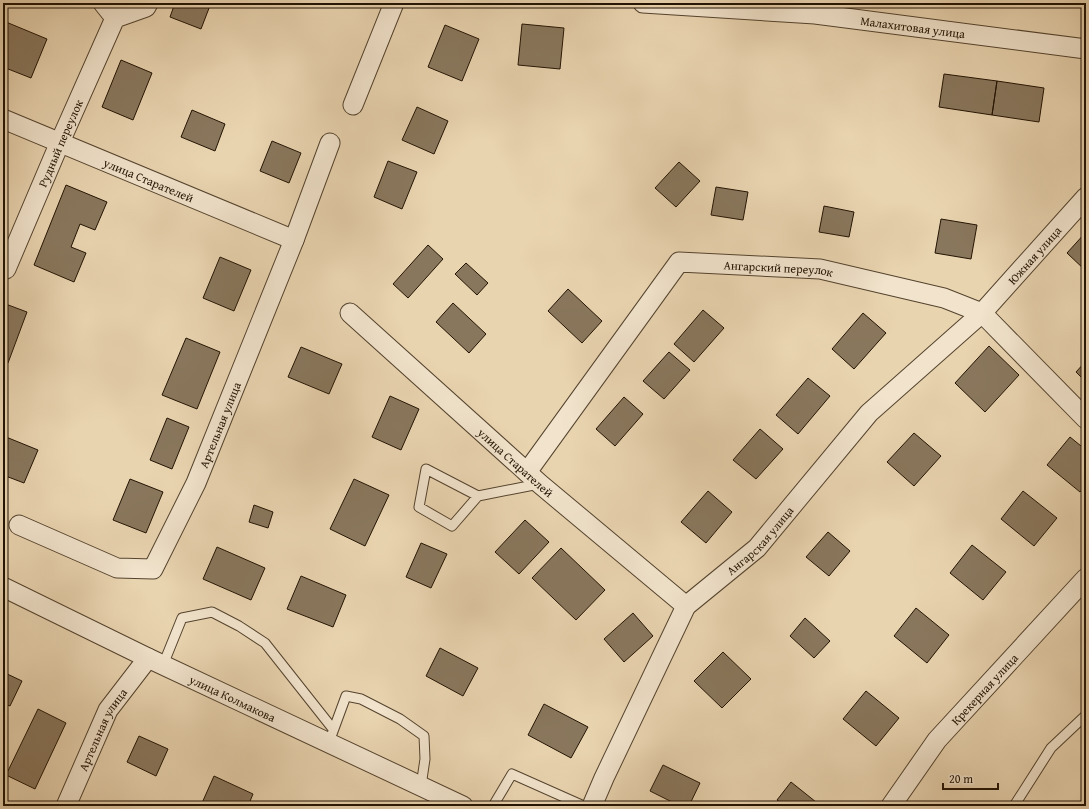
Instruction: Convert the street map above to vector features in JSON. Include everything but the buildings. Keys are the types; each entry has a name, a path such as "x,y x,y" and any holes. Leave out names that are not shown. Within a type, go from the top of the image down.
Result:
{"street":[{"path":"103,3 115,18 146,7 148,3"},
{"path":"353,105 394,3"},
{"name":"Малахитовая улица","path":"642,3 816,14 1086,49"},
{"name":"Рудный переулок","path":"6,269 115,18"},
{"name":"улица Старателей","path":"3,119 294,240"},
{"name":"Артельная улица","path":"19,525 117,568 154,569 196,483 294,240 330,143"},
{"name":"Южная улица","path":"982,313 1086,197"},
{"name":"Ангарский переулок","path":"534,478 679,262 820,269 944,298 982,313 1086,419"},
{"name":"улица Старателей","path":"350,313 534,478 686,606"},
{"name":"Ангарская улица","path":"592,806 686,606 757,548 869,413 982,313"},
{"name":"Крекерная улица","path":"891,806 937,740 1086,578"},
{"name":"улица Колмакова","path":"3,587 156,661 331,736 421,786 463,806"},
{"name":"Артельная улица","path":"66,806 108,710 156,661"}],"lane":[{"path":"478,496 426,469 419,507 452,526 478,496 534,478"},
{"path":"156,661 182,618 212,612 239,626 265,643 331,736"},
{"path":"331,736 346,696 361,699 400,719 424,736 425,759 421,786"},
{"path":"1014,806 1051,748 1086,715"},
{"path":"493,806 512,774 584,806"}]}
